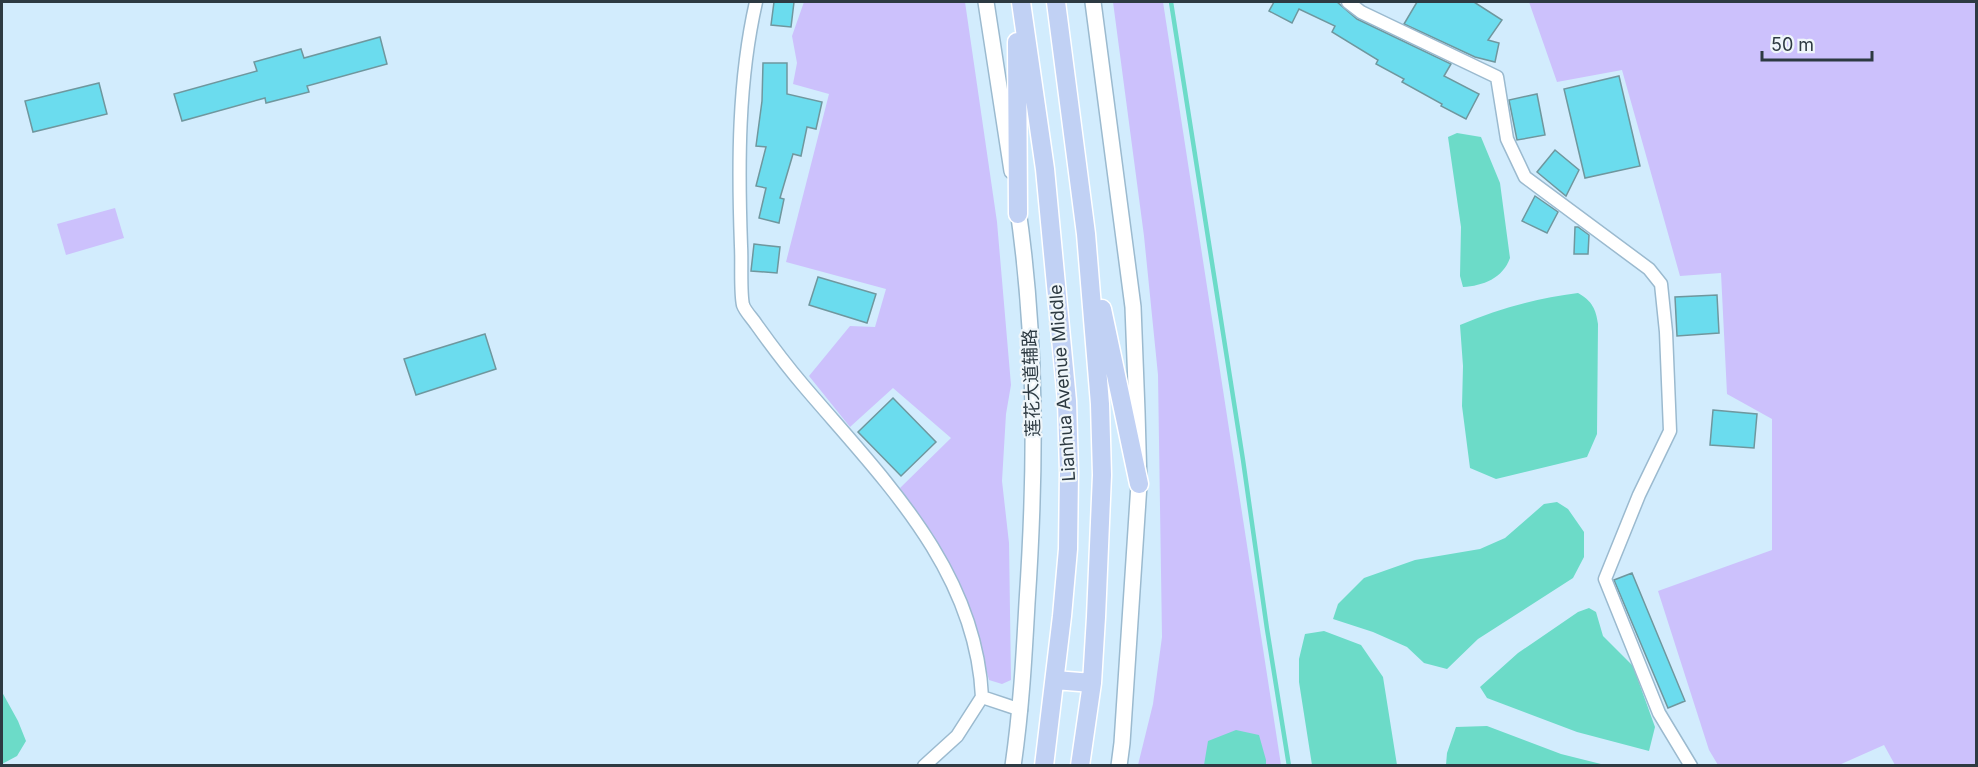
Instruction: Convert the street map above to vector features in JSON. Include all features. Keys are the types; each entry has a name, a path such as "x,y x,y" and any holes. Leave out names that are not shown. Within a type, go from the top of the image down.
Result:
{"main road":[{"path":"1018,214 1019,2"},
{"name":"Lianhua Avenue Middle","path":"1019,2 1045,169 1067,401 1068,549 1044,765"},
{"name":"Lianhua Avenue Middle","path":"1056,2 1086,234 1100,404 1102,475 1092,683 1080,765"},
{"path":"1086,234 1139,484"},
{"path":"1055,680 1092,683"}],"street":[{"path":"756,2 749,31 742,95 740,203 744,306 780,358 919,523 940,559 964,610 981,668 982,697 957,736 924,765"},
{"name":"莲花大道辅路","path":"986,2 1018,214 1029,322 1034,425 1032,536 1021,710 1013,765"},
{"path":"1093,2 1133,307 1139,484 1119,765"},
{"path":"1348,2 1361,12 1497,76 1507,139 1525,177 1649,269 1661,284 1666,332 1670,431 1639,495 1605,579 1659,713 1691,765"},
{"path":"982,697 1021,710"}],"shaded area":[{"path":"804,2 965,2 997,222 1011,385 1006,414 1002,481 1009,543 1011,680 1002,684 989,680 969,607 945,556 900,488 951,438 893,388 850,427 809,376 850,326 875,327 886,289 786,262 829,94 793,84 797,63 792,36"},
{"path":"1113,2 1163,2 1281,765 1138,765 1153,704 1162,637 1158,375 1144,236"},
{"path":"1529,2 1976,2 1976,765 1895,765 1884,745 1839,765 1718,765 1709,750 1658,591 1772,550 1772,419 1727,394 1721,273 1680,276 1622,70 1557,82"},
{"path":"1457,133 1481,137 1500,183 1510,258 1503,271 1491,280 1463,287 1460,276 1461,227 1448,137"},
{"path":"115,208 124,238 66,255 57,224"},
{"path":"1578,293 1592,306 1598,324 1597,434 1587,457 1496,479 1470,468 1462,406 1463,366 1460,325 1518,305"},
{"path":"1557,502 1568,509 1584,532 1584,557 1573,578 1478,639 1447,669 1424,663 1407,647 1373,632 1333,619 1338,604 1364,578 1415,560 1480,549 1505,538 1544,504"},
{"path":"1589,608 1596,612 1603,636 1633,666 1655,727 1649,751 1577,732 1487,698 1480,687 1518,653 1578,612"},
{"path":"1324,631 1361,645 1383,677 1397,765 1312,765 1299,682 1299,659 1305,634"},
{"path":"2,692 26,741 17,756 2,764"},
{"path":"1487,726 1561,754 1605,765 1446,765 1447,753 1456,727"},
{"path":"1236,730 1259,735 1266,765 1204,765 1208,741"}],"building":[{"path":"774,2 794,2 791,27 771,25"},
{"path":"1274,2 1337,2 1357,19 1451,64 1444,76 1479,94 1466,119 1441,106 1442,104 1402,82 1404,79 1376,64 1378,60 1332,32 1335,26 1299,9 1292,23 1269,11"},
{"path":"1417,2 1474,2 1502,20 1488,40 1499,43 1495,62 1475,57 1404,24"},
{"path":"380,37 387,64 307,86 309,92 266,103 265,98 182,121 174,94 257,71 254,62 301,49 304,58"},
{"path":"763,63 787,63 787,94 822,102 816,129 807,127 801,156 793,154 780,198 784,199 779,223 759,218 766,188 756,186 766,147 756,146 762,101"},
{"path":"1619,76 1640,166 1585,178 1564,89"},
{"path":"99,83 107,114 33,132 25,101"},
{"path":"1537,94 1545,135 1517,140 1509,100"},
{"path":"1555,150 1579,170 1566,196 1537,172"},
{"path":"1535,196 1558,212 1547,233 1522,221"},
{"path":"1575,227 1589,235 1588,254 1574,254"},
{"path":"754,244 780,247 777,273 751,271"},
{"path":"818,277 876,294 867,323 809,305"},
{"path":"1717,295 1719,333 1677,336 1675,297"},
{"path":"485,334 496,369 416,395 404,359"},
{"path":"893,398 936,442 901,476 858,432"},
{"path":"1713,410 1757,414 1754,448 1710,445"},
{"path":"1632,573 1685,701 1668,708 1614,580"}],"waterway":[{"path":"1171,2 1289,766"}]}
